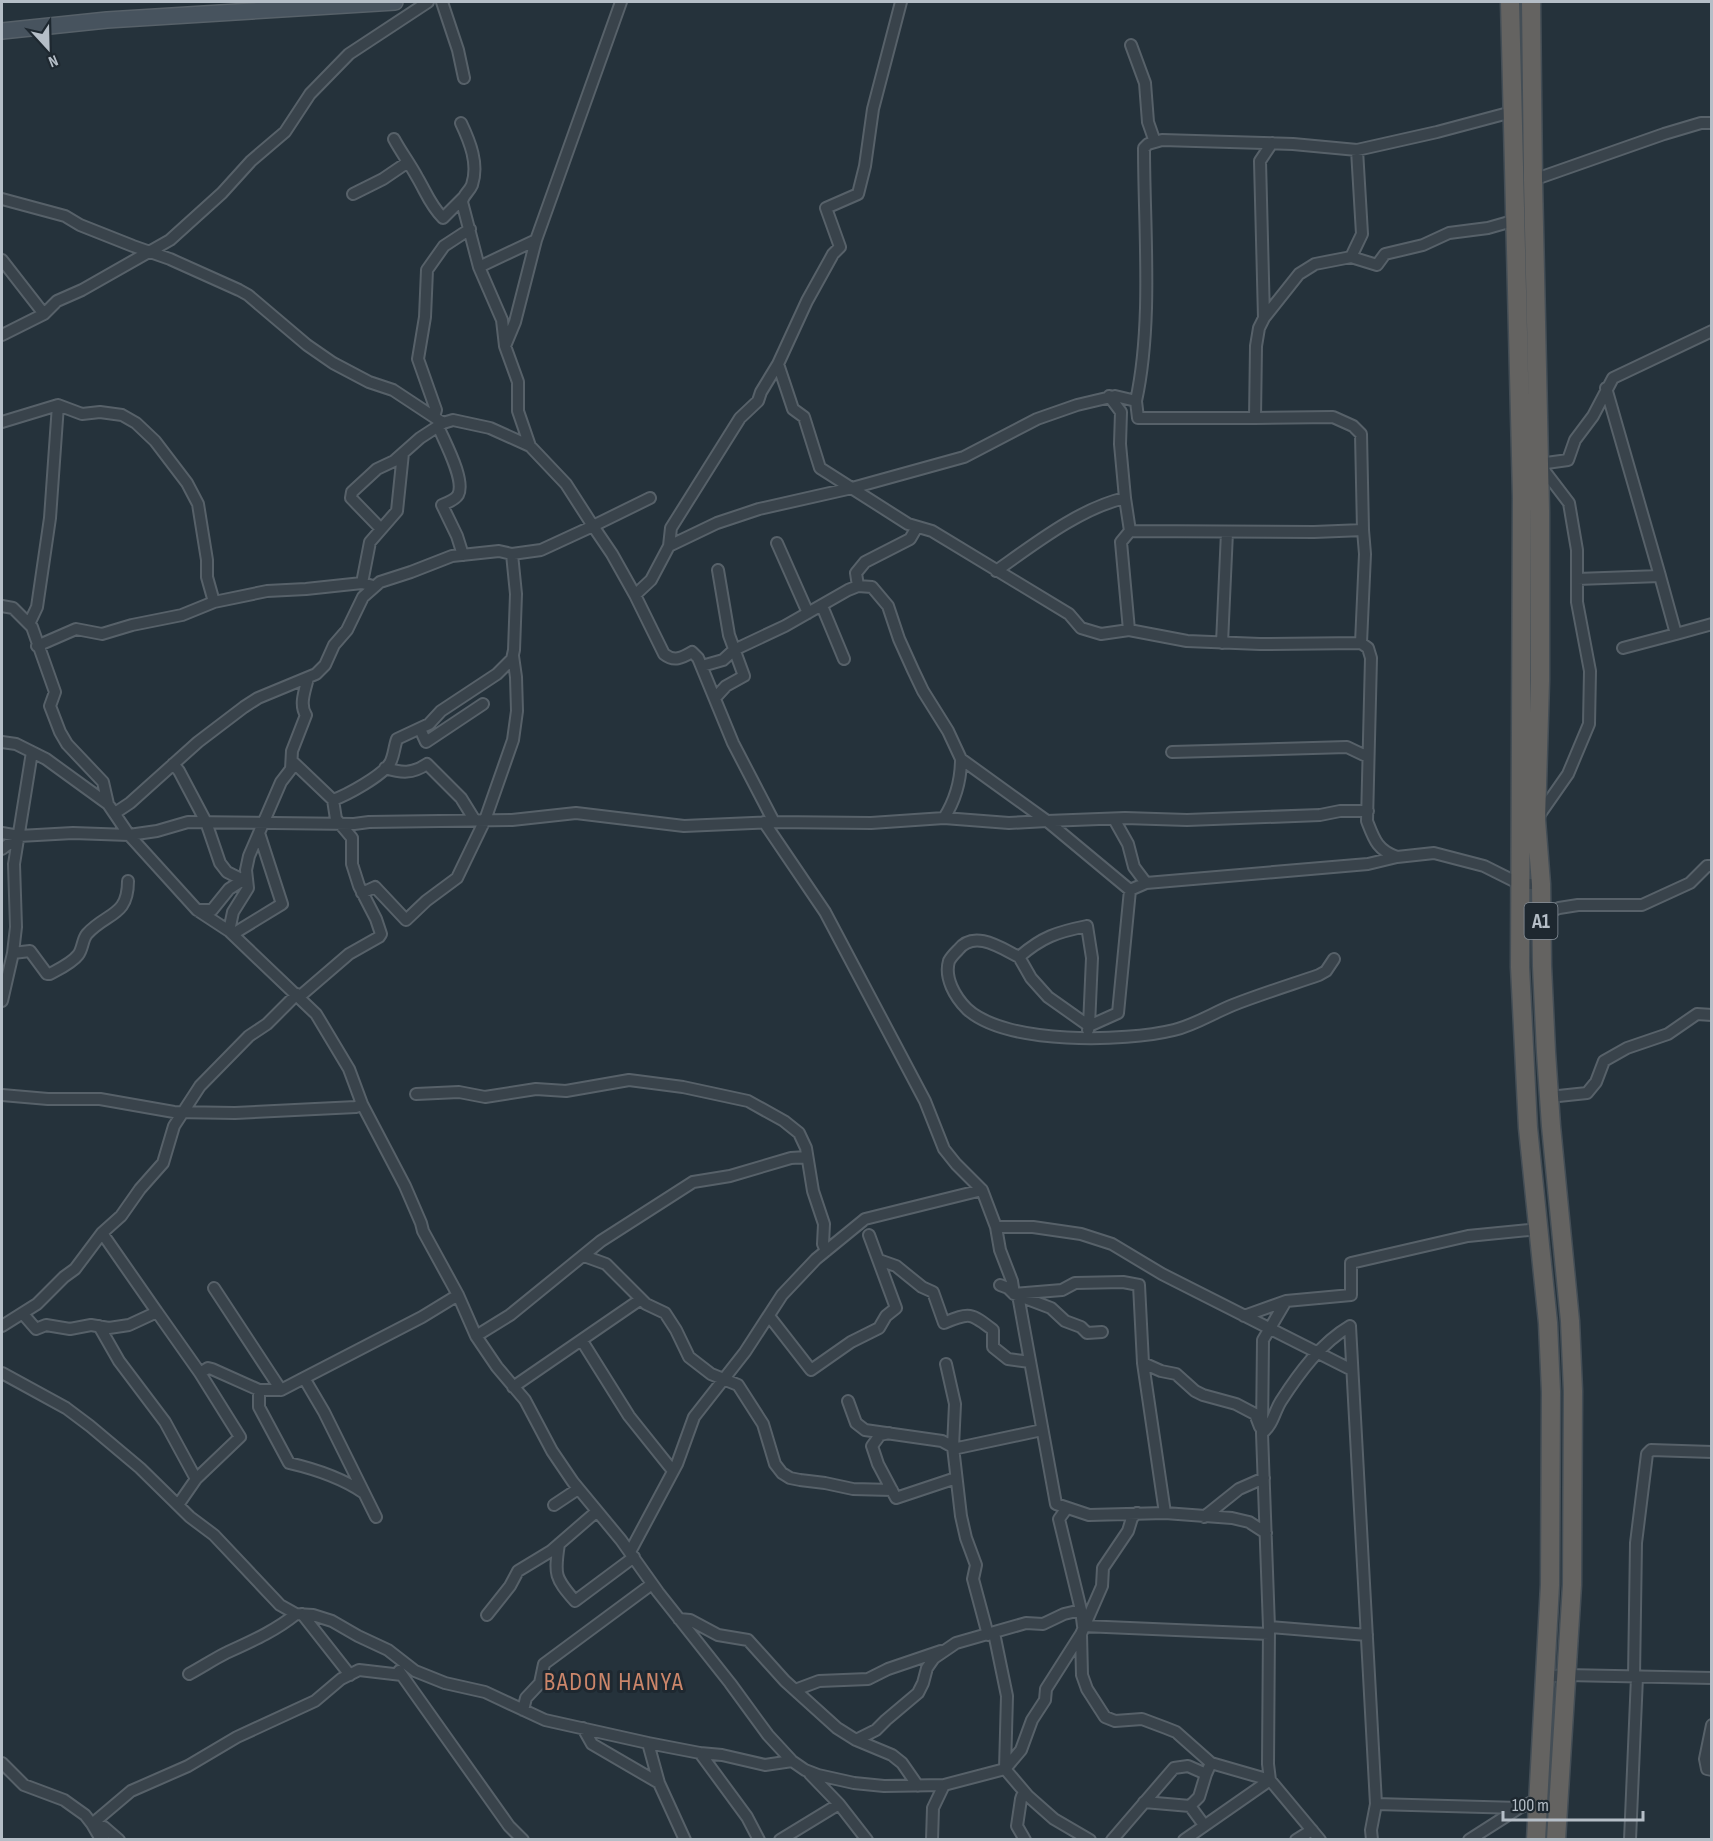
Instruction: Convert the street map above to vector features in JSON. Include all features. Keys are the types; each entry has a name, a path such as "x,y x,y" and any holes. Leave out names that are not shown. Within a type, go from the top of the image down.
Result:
{"highway":[{"name":"A1","path":"1510,2 1520,379 1522,625 1520,967 1528,1128 1548,1323 1551,1392 1550,1563 1536,1839"},
{"name":"A1","path":"1531,2 1539,464 1540,669 1536,820 1541,884 1546,1052 1573,1379 1572,1586 1556,1839"},
{"path":"1524,1053 1546,1052"}],"main road":[{"path":"2,31 107,20 395,2"}],"street":[{"path":"2,335 44,314 57,301 90,286 170,240 193,221 251,161 285,132 310,94 349,54 428,2"},
{"path":"442,2 465,78"},
{"path":"506,346 515,322 536,240 621,2"},
{"path":"635,595 651,580 669,546 671,528 740,418 758,401 807,301 833,254 840,247 826,208 858,194 865,166 873,109 901,2"},
{"path":"1131,45 1145,83 1148,122 1155,142"},
{"path":"1361,643 1365,554 1361,434 1353,426 1333,417 1138,418 1136,401 1142,373 1145,301 1144,148 1155,142 1272,143 1357,150 1512,112"},
{"path":"394,139 419,179 422,189 443,218 471,188 474,169 470,143 461,123"},
{"path":"1533,180 1664,134 1701,123 1712,123"},
{"path":"1264,318 1260,161 1272,143"},
{"path":"1351,257 1362,234 1357,150"},
{"path":"353,194 383,179 408,162"},
{"path":"463,198 479,267 502,320 506,346 518,382 518,411 530,446"},
{"path":"2,199 65,216 80,225 170,259 248,295 307,345 333,363 369,382 393,390 438,422"},
{"path":"1255,418 1256,346 1260,328 1264,318 1299,274 1315,264 1351,257 1377,265 1385,254 1422,245 1449,233 1488,228 1516,220"},
{"path":"463,555 457,536 442,506 459,493 459,476 438,422 418,359 425,317 427,270 444,246 470,229"},
{"path":"479,267 536,240"},
{"path":"2,260 44,314"},
{"path":"1536,820 1568,774 1589,723 1590,671 1577,602 1577,550 1569,503 1539,464 1568,460 1575,440 1593,416 1613,378 1712,331"},
{"path":"778,364 792,409 804,417 820,468 908,524 932,531 1068,614 1081,628 1101,634 1129,630 1187,641 1361,643 1368,648 1371,658 1367,821 1376,844 1397,857"},
{"path":"1606,388 1676,634"},
{"path":"669,546 717,524 759,509 852,488 963,457 1059,410 1108,396 1124,397 1136,401"},
{"path":"1108,396 1121,412 1120,444 1130,531 1121,542 1129,630"},
{"path":"2,422 58,405 82,414 100,412 122,415 136,423 155,441 187,483 198,504 207,560 207,576 214,602"},
{"path":"29,624 37,607 50,518 58,405"},
{"path":"381,529 351,498 352,492 377,469 394,461 438,422 453,420 479,425 530,446 566,484 612,555 664,654 670,658 682,658 692,652 698,658 769,822 825,912 925,1101 944,1149 982,1190 996,1227 1000,1250 1016,1294 1056,1504 1089,1515 1165,1513 1242,1520 1266,1533"},
{"path":"116,813 198,742 258,698 308,678 325,665 334,645 346,630 363,597 367,585 370,542 397,511 403,453"},
{"path":"37,646 76,629 102,634 132,625 182,615 214,602 272,590 367,585 411,572 452,556 499,551 512,554 541,550 650,498"},
{"path":"996,571 1046,536 1109,501 1125,498"},
{"path":"858,586 856,573 865,562 910,539 917,527"},
{"path":"1130,531 1363,530"},
{"path":"1222,643 1227,532"},
{"path":"777,543 808,613"},
{"path":"362,893 375,886 406,920 426,901 457,878 485,819 513,740 517,711 513,656 516,594 512,554"},
{"path":"715,698 726,686 744,676 724,612 723,592 718,570"},
{"path":"1577,579 1660,576"},
{"path":"702,666 723,660 734,650 822,606 848,590 858,586 872,587 888,606 899,639 918,681 948,730 961,759 961,780 944,818"},
{"path":"2,606 14,608 29,624 55,692 50,706 53,716 67,744 103,782 108,804"},
{"path":"822,606 844,659"},
{"path":"1623,648 1712,624"},
{"path":"333,800 347,796 385,768 391,760 397,739 429,724 441,711 497,674 513,656"},
{"path":"231,933 233,912 246,892 245,879 249,856 281,782 291,769 292,751 306,715 303,706 308,678"},
{"path":"420,729 426,742 483,704"},
{"path":"2,742 16,744 46,759 108,804 129,835 197,910 231,933 298,996 323,1024 349,1069 362,1104 405,1186 427,1239 458,1295 476,1336 525,1400 552,1451 578,1489 632,1555 768,1735 792,1761 819,1781 867,1839"},
{"path":"1172,752 1347,747 1368,758"},
{"path":"2,1001 13,953 16,927 14,864 32,752"},
{"path":"961,759 1047,821 1130,890"},
{"path":"2,1326 37,1304 75,1269 102,1233 121,1216 140,1189 163,1163 171,1134 184,1111 196,1091 223,1060 349,954 380,936 380,929 362,893 351,858 352,838 336,819 333,800 292,761"},
{"path":"174,764 206,822 220,863 225,871 245,879"},
{"path":"385,768 401,772 416,772 427,764 461,798 474,819"},
{"path":"2,833 19,836 73,833 129,835 158,831 188,822 261,828 474,819 512,820 576,813 684,826 769,822 871,823 944,818 1009,823 1114,819 1187,820 1368,811"},
{"path":"1114,819 1128,844 1134,867 1146,883"},
{"path":"231,933 282,904 261,828"},
{"path":"2,849 19,836"},
{"path":"1130,890 1146,883 1368,864 1397,857 1434,853 1484,866 1520,884 1541,884"},
{"path":"1541,915 1559,908 1578,905 1642,905 1690,884 1707,866 1712,866"},
{"path":"197,910 212,910 229,889 245,879"},
{"path":"13,953 30,951 47,974 59,969 79,954 88,934 122,907 128,895 128,881"},
{"path":"1088,1032 1118,1013 1130,890"},
{"path":"1019,957 1037,941 1062,931 1087,926 1092,958 1088,1032"},
{"path":"1088,1032 1048,997 1032,978 1019,957 989,942 969,942 961,945 950,960 948,981 962,1004 976,1018 1037,1036 1088,1032 1150,1035 1177,1029 1232,1005 1319,975 1326,971 1335,959"},
{"path":"1549,1097 1587,1092 1596,1082 1604,1061 1627,1048 1668,1034 1696,1014 1712,1014"},
{"path":"416,1094 459,1092 485,1097 536,1089 566,1091 628,1080 683,1087 748,1101 774,1115 799,1133 806,1148 813,1191 824,1224 823,1244 826,1251"},
{"path":"2,1095 100,1100 174,1112 235,1113 356,1107 362,1104"},
{"path":"476,1336 510,1315 601,1241 693,1182 730,1176 791,1158 807,1157"},
{"path":"559,1545 556,1565 557,1579 575,1601 632,1555 673,1471 694,1418 745,1352 782,1295 826,1251 865,1219 982,1190"},
{"path":"996,1227 1033,1227 1081,1233 1112,1244 1162,1274 1352,1370"},
{"path":"1244,1316 1286,1301 1351,1295 1350,1263 1468,1236 1539,1229"},
{"path":"102,1233 200,1373 240,1437 196,1479 178,1505"},
{"path":"769,1316 811,1370 851,1342 879,1328 886,1316 896,1308 869,1235"},
{"path":"584,1256 606,1264 640,1299 665,1313 689,1357 711,1374 738,1385 763,1424 775,1464 790,1478 853,1489 892,1490"},
{"path":"879,1260 896,1266 922,1287 933,1292 945,1323 969,1315 978,1319 993,1330 993,1347 1008,1359 1030,1362"},
{"path":"1016,1294 1062,1290 1076,1283 1123,1282 1139,1285 1143,1363 1165,1513"},
{"path":"1000,1285 1051,1308 1065,1322 1081,1327 1087,1333 1102,1332"},
{"path":"214,1288 280,1390"},
{"path":"200,1373 208,1368 258,1390 280,1390 422,1317 458,1295"},
{"path":"513,1387 640,1299"},
{"path":"1286,1301 1263,1340 1262,1433 1269,1630 1268,1764 1270,1780 1320,1839"},
{"path":"23,1314 36,1329 46,1325 70,1329 91,1324 110,1328 129,1325 158,1312"},
{"path":"99,1326 119,1361 165,1422 196,1479"},
{"path":"1262,1433 1268,1428 1280,1401 1296,1377 1339,1332 1350,1326 1376,1804 1371,1822 1372,1839"},
{"path":"582,1341 629,1416 673,1471"},
{"path":"1143,1363 1161,1371 1176,1374 1203,1395 1236,1404 1255,1414 1262,1433"},
{"path":"946,1364 955,1404 953,1448 963,1527 976,1565 973,1579 991,1634 1007,1696 1005,1769 1028,1796 1054,1819 1090,1839"},
{"path":"2,1373 58,1403 90,1426 140,1468 190,1517 218,1539 280,1605 299,1614 332,1621 383,1648 416,1671 485,1692 545,1720 648,1743 722,1755 765,1765 792,1761"},
{"path":"304,1378 324,1412 376,1517"},
{"path":"258,1390 259,1407 289,1463 309,1468 352,1485 364,1494"},
{"path":"848,1401 856,1423 872,1446 878,1464 896,1497 956,1478"},
{"path":"856,1423 865,1430 942,1441 953,1448 1042,1430"},
{"path":"872,1446 880,1435 889,1433"},
{"path":"1630,1839 1636,1543 1647,1454 1652,1450 1712,1452"},
{"path":"1204,1517 1239,1489 1264,1478"},
{"path":"554,1505 578,1489"},
{"path":"1067,1508 1059,1519 1081,1610 1082,1675 1087,1689 1105,1717 1115,1721 1142,1719 1176,1732 1211,1763 1270,1780"},
{"path":"488,1615 510,1586 518,1571 559,1545 596,1512"},
{"path":"804,1770 854,1783 918,1786 944,1785 1005,1769 1021,1750 1032,1720 1045,1700 1046,1689 1082,1630 1102,1587 1103,1568 1125,1536 1132,1518 1137,1513"},
{"path":"523,1710 526,1698 540,1683 544,1664 652,1584"},
{"path":"856,1740 872,1733 918,1693 933,1658 956,1643 1026,1623 1043,1624 1064,1614 1081,1610"},
{"path":"189,1674 224,1654 252,1643 299,1614"},
{"path":"299,1614 350,1675"},
{"path":"679,1619 690,1620 718,1635 748,1640 795,1690 837,1728 856,1740 892,1755 902,1764 918,1786"},
{"path":"1082,1630 1269,1630 1367,1635"},
{"path":"383,1648 509,1826 523,1839"},
{"path":"795,1690 819,1681 868,1679 920,1657 944,1650"},
{"path":"92,1824 131,1791 188,1766 237,1737 308,1704 359,1670 402,1675"},
{"path":"1544,1677 1566,1675 1712,1678"},
{"path":"1712,1725 1704,1762 1707,1769 1712,1770"},
{"path":"583,1728 592,1744 659,1783"},
{"path":"648,1743 659,1783 686,1839"},
{"path":"700,1753 747,1817 759,1839"},
{"path":"2,1762 24,1785 64,1800 86,1815 99,1836 104,1839"},
{"path":"1144,1802 1190,1806 1199,1797 1211,1763"},
{"path":"1112,1839 1174,1768 1188,1766 1206,1774"},
{"path":"1184,1839 1270,1780"},
{"path":"932,1839 933,1808 944,1785"},
{"path":"1025,1839 1017,1826 1022,1796 1028,1796"},
{"path":"1469,1839 1538,1799"},
{"path":"780,1839 839,1804"},
{"path":"1376,1804 1519,1808"},
{"path":"1190,1806 1204,1826"},
{"path":"92,1824 104,1827 119,1839"},
{"path":"1296,1839 1312,1830"}],"district":[{"name":"BADON HANYA","path":"614,1681"}]}
